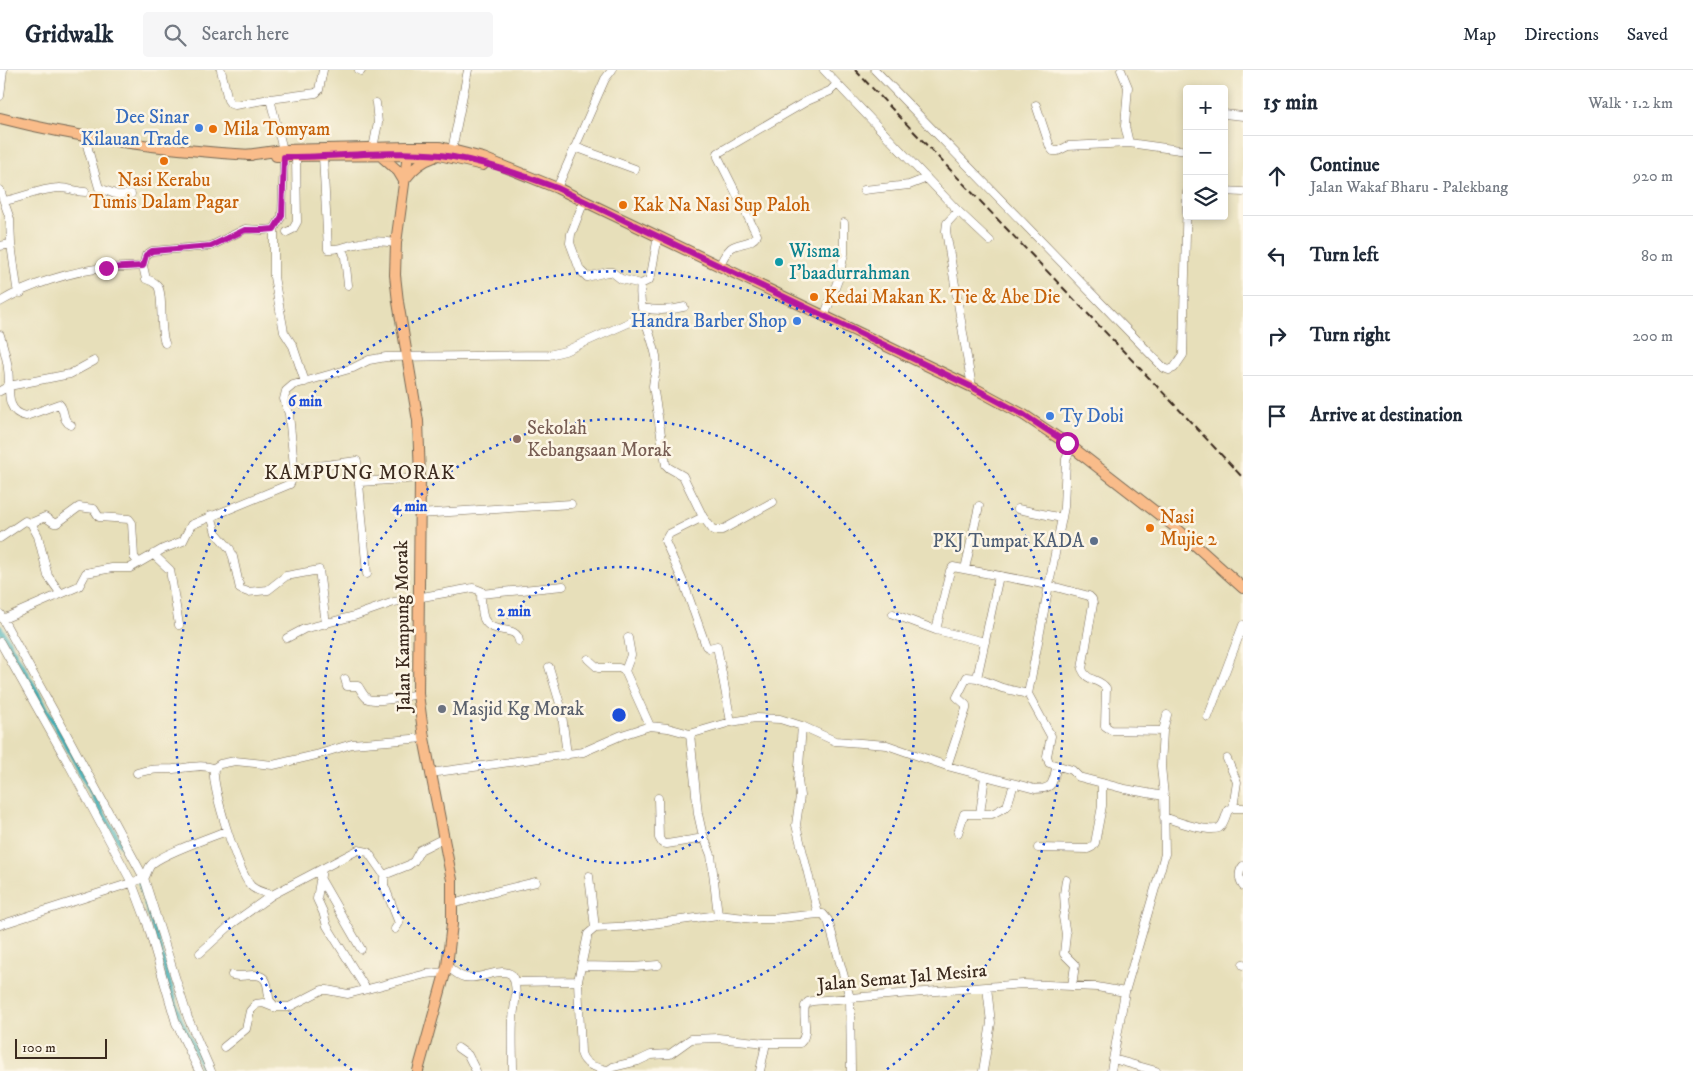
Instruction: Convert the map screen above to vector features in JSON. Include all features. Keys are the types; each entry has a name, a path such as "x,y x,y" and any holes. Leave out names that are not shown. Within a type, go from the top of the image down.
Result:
{"main road":[{"path":"0,118 49,130 87,136 175,149 246,155 409,150 440,147 451,153 518,173 557,188 658,236 972,387 1024,415 1072,447 1175,526 1243,588"},
{"path":"409,150 439,155"},
{"name":"Jalan Kampung Morak","path":"409,150 396,244 396,288 418,421 420,478 418,694 430,773 452,880 453,904 447,969 418,1071"},
{"path":"283,154 296,157 377,151 398,170 404,180 413,168 425,160 451,153"}],"street":[{"path":"0,96 3,70"},
{"path":"221,70 228,100 231,104 235,105 316,93 323,70"},
{"path":"451,153 468,70"},
{"path":"557,188 605,79 612,70"},
{"path":"824,70 958,211 990,241"},
{"path":"878,70 1157,361 1169,370 1174,368 1183,355 1186,220"},
{"path":"1121,70 1128,87 1125,128 1129,143"},
{"path":"720,266 723,258 733,247 750,242 757,235 718,157 718,153 807,101 830,90 837,84"},
{"path":"270,99 283,154 282,216 274,229 274,277 284,332 293,346 305,382"},
{"path":"376,103 378,123 377,151"},
{"path":"1036,105 1053,151 1058,151 1068,146 1129,143 1183,151"},
{"path":"1228,114 1243,116"},
{"path":"87,136 88,149 99,188 118,195 131,194"},
{"path":"575,147 635,169"},
{"path":"323,156 328,249 382,240 396,244"},
{"path":"287,232 293,229 297,222 296,157"},
{"path":"864,190 909,185 927,178"},
{"path":"4,202 41,190 58,188 85,192"},
{"path":"0,190 10,219 11,244 17,288 21,293"},
{"path":"1228,191 1243,192"},
{"path":"584,201 570,239 580,270 588,277 612,272 621,279 641,284 649,280 658,236"},
{"path":"958,211 947,223 946,231 972,387"},
{"path":"824,317 838,280 844,254 844,223"},
{"path":"165,343 161,322 159,287 146,279 143,266 146,255 152,251 211,246 245,230 274,229"},
{"path":"0,246 11,244"},
{"path":"342,248 345,257 348,285"},
{"path":"0,302 46,281 79,272 143,266"},
{"path":"641,284 643,312 656,355 657,374 653,386 665,459 669,468 683,476 703,517 710,527 717,531 773,502"},
{"path":"211,1071 188,1018 138,881 67,734 1,617 80,585 86,573 112,568 130,568 162,549 183,541 190,525 286,486 292,480 294,469 284,394 289,388 353,368 369,360 386,356 549,355 565,351 643,312 684,307"},
{"path":"0,335 8,368 10,402 16,412 21,415 32,415 59,404 62,407 65,420 71,425"},
{"path":"0,391 9,386 70,374 94,361"},
{"path":"1072,447 1066,459 1064,508 1028,694 1051,736 1047,761 1072,770 1077,776 1164,796"},
{"path":"294,469 356,460 360,482 367,574"},
{"path":"360,482 420,478"},
{"path":"419,514 571,504"},
{"path":"965,569 979,506"},
{"path":"0,538 26,522 30,523 45,517 57,523 79,507 94,508 99,517 129,519 132,523 134,557 139,563"},
{"path":"1018,509 1062,518"},
{"path":"211,515 216,533 230,549 240,589 244,592 268,590 286,576 319,570 326,624"},
{"path":"703,517 669,534 665,542 684,584 706,646 717,646 731,722"},
{"path":"30,523 38,536 48,576 60,594"},
{"path":"153,554 170,570 179,625"},
{"path":"936,630 951,568 956,567 1086,594 1092,599 1093,604 1082,669 1088,678 1100,682 1106,688 1104,722 1106,728 1111,730 1163,731"},
{"path":"977,678 998,576"},
{"path":"481,594 564,586"},
{"path":"287,638 304,629 354,616 394,602 478,588 481,594 484,619 487,623 495,629 515,632 518,635 518,641"},
{"path":"893,614 936,630 985,642"},
{"path":"1208,717 1243,625"},
{"path":"625,671 631,655 628,638"},
{"path":"0,642 138,881 147,923 176,1023 199,1071"},
{"path":"588,659 598,668 619,668 625,671 650,726"},
{"path":"549,667 561,707 567,755"},
{"path":"947,766 966,709 966,705 958,699 958,695 967,677 977,678 1002,688 1028,694"},
{"path":"344,679 347,686 358,686 369,699 385,699 418,694"},
{"path":"1111,1071 1125,992 1165,854 1164,796 1161,766 1163,731 1167,715"},
{"path":"430,773 537,757 567,755 592,749 622,735 650,726 668,728 690,734 731,722 755,718 780,719 802,726 835,742 887,745 947,766 1035,789 1047,789 1051,784 1057,766"},
{"path":"802,726 798,780 800,796 796,825 818,914"},
{"path":"690,734 698,814 704,838 711,855 718,915"},
{"path":"137,773 150,769 202,765 214,768 220,764 235,761 273,765 352,744 424,738"},
{"path":"1227,759 1237,782 1233,808"},
{"path":"214,768 214,778 226,831 247,881 252,888 272,895"},
{"path":"980,814 985,776"},
{"path":"1038,848 1088,849 1092,847 1102,806 1102,783"},
{"path":"958,833 964,814 992,814 1007,806 1014,784"},
{"path":"658,798 659,838 662,843 667,844 704,838"},
{"path":"1164,817 1197,828 1216,828 1221,826 1228,810 1243,808"},
{"path":"0,925 138,881 153,862 189,845 226,831"},
{"path":"384,875 409,865 420,850 444,838"},
{"path":"200,953 233,923 272,895 362,850 368,852 384,875 384,885 399,922 396,928"},
{"path":"1243,866 1240,869 1243,886"},
{"path":"322,869 316,897 324,913 326,925 366,989"},
{"path":"589,876 595,928"},
{"path":"320,878 361,949"},
{"path":"1066,880 1064,894 1066,907 1063,918 1066,934 1064,954 1074,965 1072,986"},
{"path":"453,904 536,882"},
{"path":"607,1071 589,1065 584,1061 581,1053 578,981 588,934 595,928 637,926 718,915 772,919 823,914 828,920 850,998 851,1071"},
{"path":"581,966 634,967 658,965"},
{"path":"224,1046 246,1029 250,1011 256,1004 265,1003 275,1008 292,1006 312,994 324,990 348,994 447,969 467,978 507,972 512,975 515,982 514,1071"},
{"path":"232,975 238,977 262,976 265,980 270,1000 275,1008"},
{"path":"515,982 578,981"},
{"name":"Jalan Semat Jal Mesira","path":"607,1071 612,1067 638,1061 651,1055 670,1054 690,1039 718,1038 766,1043 800,1043 804,1040 805,1035 804,1006 808,1002 1023,984 1097,987 1125,992"},
{"path":"983,1071 991,1022 988,987"},
{"path":"760,1071 766,1043"},
{"path":"458,1048 468,1056 476,1071"},
{"path":"1113,1059 1156,1071"}],"waterway":[{"path":"0,628 126,852"},
{"path":"139,877 179,1017 205,1071"}],"railway":[{"path":"855,70 1243,478"}],"place":[{"name":"Dee Sinar Kilauan Trade","path":"199,128"},
{"name":"Mila Tomyam","path":"213,129"},
{"name":"Nasi Kerabu Tumis Dalam Pagar","path":"164,161"},
{"name":"Kak Na Nasi Sup Paloh","path":"623,205"},
{"name":"Wisma I’baadurrahman","path":"779,262"},
{"name":"Kedai Makan K. Tie & Abe Die","path":"814,297"},
{"name":"Handra Barber Shop","path":"797,321"},
{"name":"Ty Dobi","path":"1050,416"},
{"name":"Sekolah Kebangsaan Morak","path":"517,439"},
{"name":"Nasi Mujie 2","path":"1150,528"},
{"name":"PKJ Tumpat KADA","path":"1094,541"},
{"name":"Masjid Kg Morak","path":"442,709"}],"district":[{"name":"KAMPUNG MORAK","path":"360,473"}],"route":[{"path":"106,268 143,266 146,255 152,251 211,246 245,230 274,229 282,216 284,205 284,157 408,154 451,157 518,173 557,188 972,387 1024,415 1067,443"}]}
